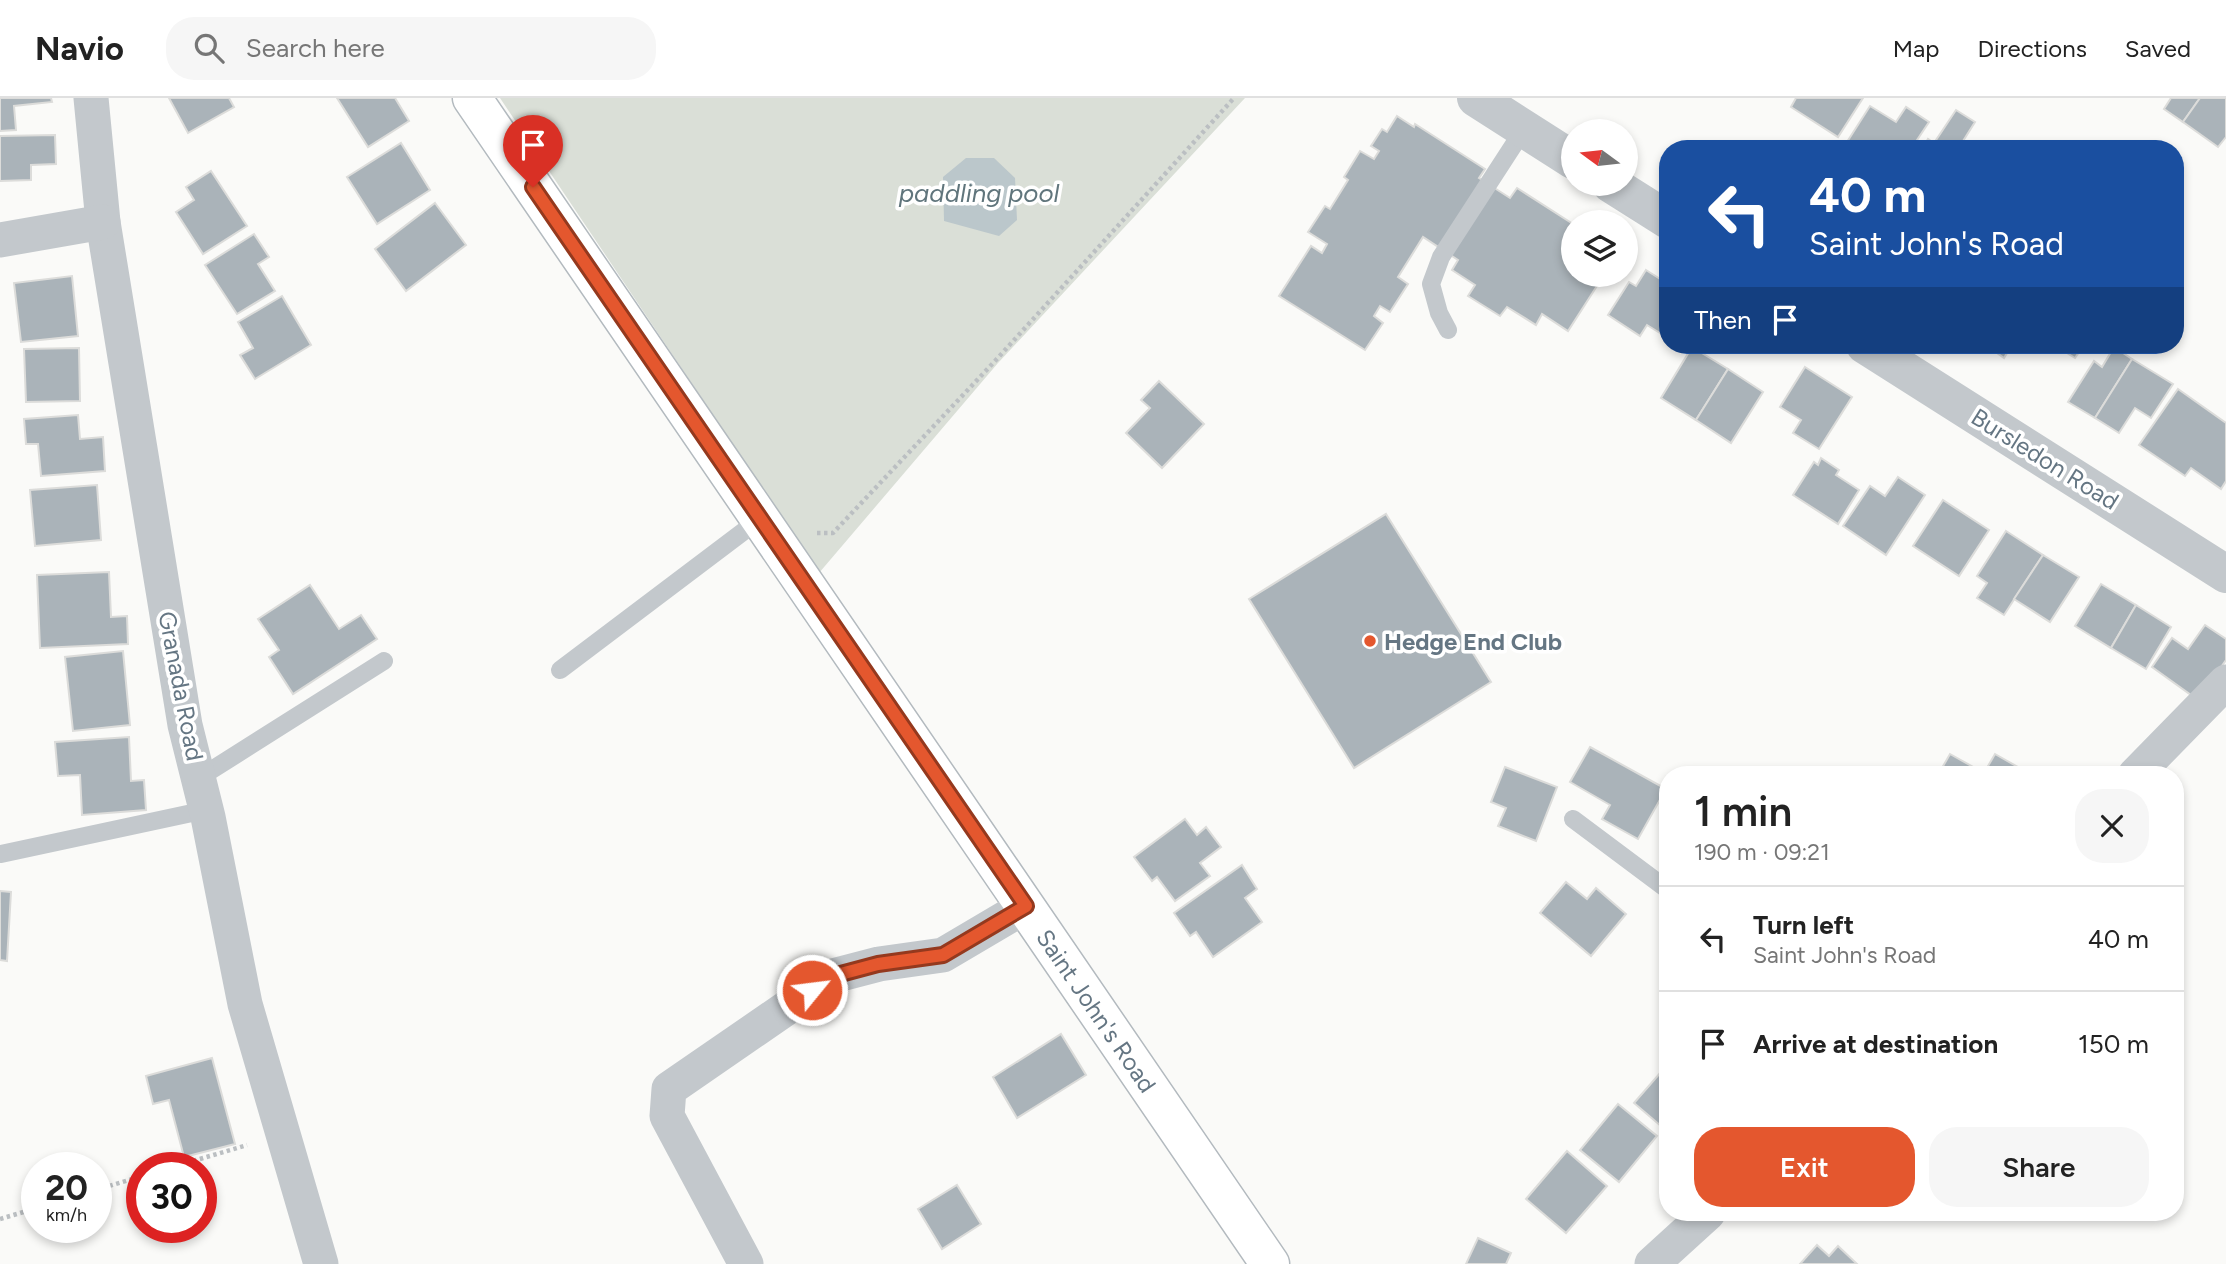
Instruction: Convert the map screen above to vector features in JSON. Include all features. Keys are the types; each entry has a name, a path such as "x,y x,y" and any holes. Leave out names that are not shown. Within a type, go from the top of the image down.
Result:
{"main road":[{"name":"Saint John's Road","path":"472,98 1270,1264"}],"street":[{"name":"Granada Road","path":"91,98 103,222 185,725 202,794 245,1004 320,1264"},
{"path":"1476,98 1561,152"},
{"path":"1630,196 1659,214"},
{"path":"0,240 103,222"},
{"name":"Bursledon Road","path":"1879,354 2226,574"},
{"path":"2144,766 2226,682"},
{"path":"746,1264 667,1116 669,1089 833,976 878,964 943,955 1026,906"},
{"path":"1652,1264 1699,1221"}],"lane":[{"path":"1448,330 1439,313 1431,284 1441,257 1524,128"},
{"path":"560,670 768,529"},
{"path":"1,855 202,794 384,661"},
{"path":"1573,819 1659,883"}],"path":[{"path":"768,529 834,533 1234,98"},
{"path":"217,1154 282,1135"},
{"path":"0,1219 21,1213"}],"shaded area":[{"path":"500,98 1245,98 998,363 819,573"}],"water":[{"name":"paddling pool","path":"966,158 994,158 1015,178 1017,220 999,236 944,221 943,177"}],"building":[{"path":"0,98 51,98 52,102 14,106 16,130 0,131"},
{"path":"169,98 229,98 234,107 188,133"},
{"path":"337,98 395,98 409,121 368,147"},
{"path":"1796,98 1863,98 1838,137 1791,107"},
{"path":"2171,98 2200,98 2183,122 2164,109"},
{"path":"2200,98 2226,98 2226,137 2218,147 2183,122"},
{"path":"1870,106 1896,122 1906,107 1929,122 1917,140 1848,140"},
{"path":"1956,110 1975,122 1964,140 1936,140"},
{"path":"1397,116 1414,127 1415,124 1485,169 1479,178 1510,198 1517,188 1561,216 1561,287 1596,287 1568,331 1542,314 1536,325 1507,307 1500,316 1468,296 1475,285 1452,270 1458,260 1423,237 1398,277 1408,284 1390,312 1380,306 1374,316 1383,323 1365,350 1279,296 1311,246 1322,253 1327,244 1308,232 1325,206 1330,209 1348,180 1344,177 1360,151 1374,159 1379,151 1371,146 1382,129 1387,132"},
{"path":"55,135 56,164 31,165 31,180 0,181 0,136"},
{"path":"401,143 430,190 377,224 347,177"},
{"path":"211,171 247,226 203,254 176,212 194,200 186,187"},
{"path":"435,203 466,245 406,291 375,249"},
{"path":"254,234 269,257 258,264 275,291 237,314 205,265"},
{"path":"1646,270 1659,278 1659,332 1647,325 1640,336 1608,315 1626,287 1638,287"},
{"path":"72,276 78,336 21,342 14,283"},
{"path":"282,296 311,345 255,379 240,355 253,348 238,322"},
{"path":"79,348 80,401 26,402 24,349"},
{"path":"1688,354 1703,354 1728,369 1696,420 1661,398"},
{"path":"2110,354 2124,354 2132,359 2095,418 2068,402 2094,361 2102,367"},
{"path":"2132,359 2173,384 2151,418 2135,408 2119,433 2095,418"},
{"path":"1805,367 1852,397 1819,449 1793,433 1801,420 1780,407"},
{"path":"1728,369 1763,392 1731,443 1696,420"},
{"path":"1159,381 1204,424 1162,468 1126,433 1150,408 1141,400"},
{"path":"2178,389 2226,423 2226,481 2221,489 2191,468 2185,476 2139,445"},
{"path":"78,415 80,439 103,437 105,471 41,476 38,444 26,444 24,419"},
{"path":"1821,458 1839,470 1836,475 1859,490 1838,524 1793,495 1814,462 1818,465"},
{"path":"1898,477 1925,495 1886,555 1843,526 1870,486 1885,496"},
{"path":"97,485 101,540 35,546 30,490"},
{"path":"1943,500 1989,530 1959,576 1913,546"},
{"name":"Hedge End Club","path":"1386,514 1491,682 1354,768 1249,599"},
{"path":"2006,531 2043,555 2004,615 1977,598 1987,583 1977,576"},
{"path":"2043,555 2079,577 2050,622 2014,599"},
{"path":"109,572 111,617 127,616 128,644 40,648 37,575"},
{"path":"2101,584 2136,605 2111,648 2075,626"},
{"path":"310,585 339,629 361,615 377,639 293,694 269,657 279,650 258,619"},
{"path":"2136,605 2171,627 2146,669 2111,648"},
{"path":"2205,625 2226,639 2226,660 2198,700 2152,667 2172,638 2188,649"},
{"path":"123,651 130,725 73,731 65,657"},
{"path":"129,737 131,781 144,780 146,810 82,815 80,775 58,776 55,742"},
{"path":"1590,747 1659,785 1659,802 1638,839 1602,819 1610,805 1570,782"},
{"path":"1950,754 1971,766 1943,766"},
{"path":"1995,754 2016,766 1988,766"},
{"path":"1505,767 1557,787 1536,841 1498,826 1506,808 1491,802"},
{"path":"1185,819 1197,835 1206,827 1221,847 1200,863 1210,876 1175,901 1157,877 1152,881 1134,857"},
{"path":"1242,865 1257,889 1245,898 1262,922 1213,957 1196,932 1190,936 1174,913"},
{"path":"1566,882 1587,899 1596,888 1626,914 1591,956 1540,913"},
{"path":"0,891 11,892 7,961 0,960"},
{"path":"1061,1034 1086,1075 1017,1118 993,1077"},
{"path":"212,1058 235,1144 204,1152 183,1152 169,1100 153,1104 146,1076"},
{"path":"1659,1074 1659,1124 1634,1103"},
{"path":"1618,1104 1657,1136 1619,1182 1580,1150"},
{"path":"1567,1151 1607,1186 1566,1233 1526,1199"},
{"path":"957,1185 981,1224 942,1249 918,1209"},
{"path":"1478,1238 1511,1253 1506,1264 1466,1264"},
{"path":"1817,1245 1829,1256 1838,1246 1857,1264 1800,1264"}],"place":[{"name":"Hedge End Club","path":"1370,641"}],"route":[{"path":"533,187 1026,906 943,955 878,964 833,976 812,990"}]}
